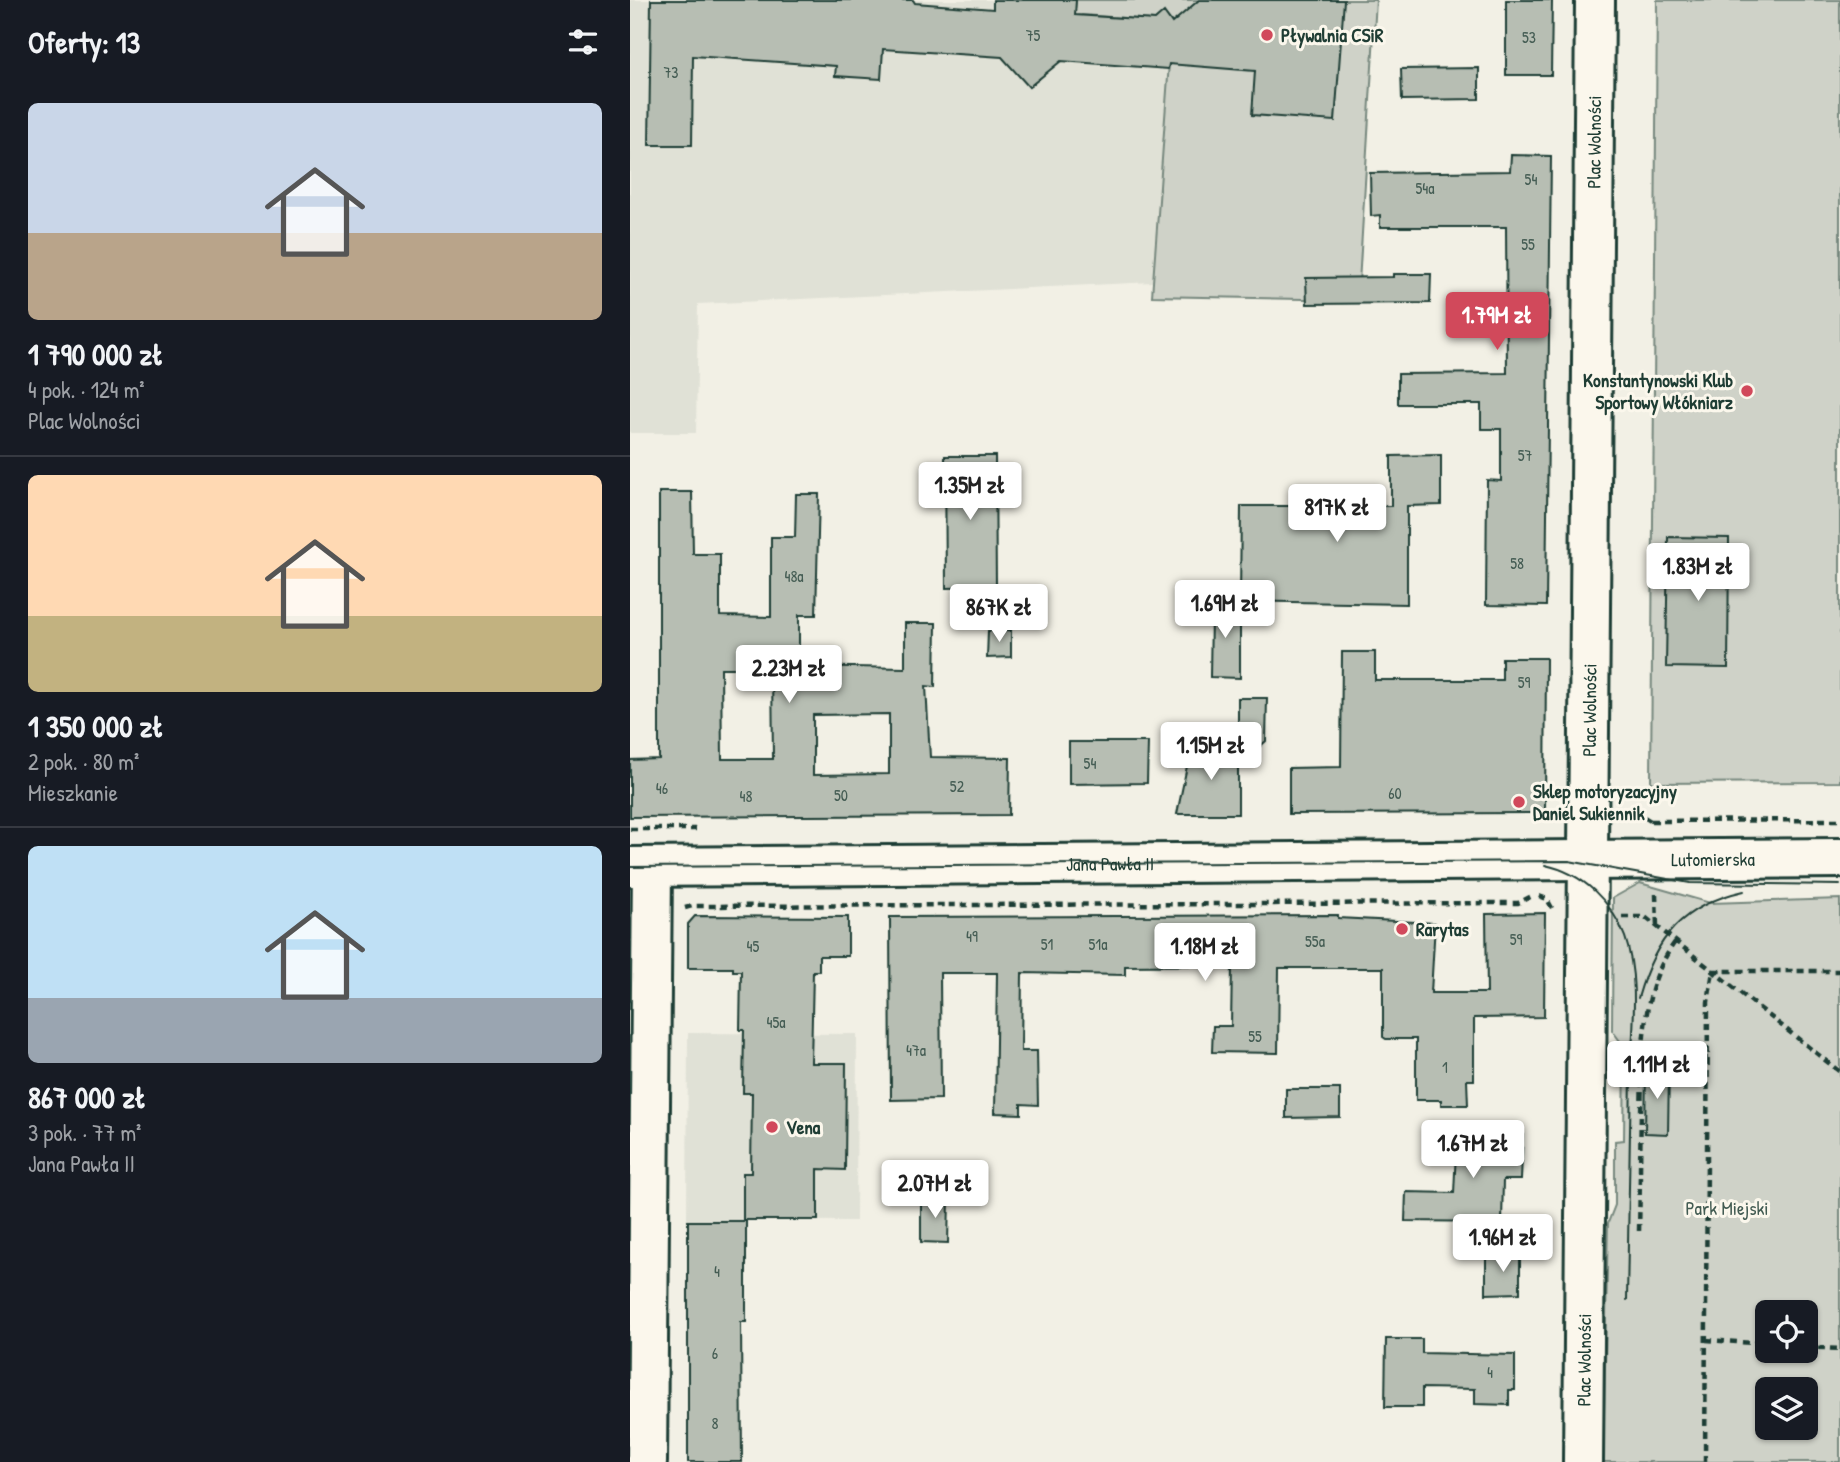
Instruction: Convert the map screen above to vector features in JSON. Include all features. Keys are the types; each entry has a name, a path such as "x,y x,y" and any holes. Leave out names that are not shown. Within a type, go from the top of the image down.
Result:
{"street":[{"name":"Plac Wolności","path":"1583,1462 1595,0"},
{"name":"Lutomierska","path":"1588,861 1840,858"},
{"name":"Jana Pawła II","path":"641,867 1588,861"},
{"path":"641,867 647,1462"}],"path":[{"path":"1617,814 1641,815 1651,821 1840,820"},
{"path":"1651,821 1652,830"},
{"path":"1654,885 1657,928"},
{"path":"685,909 692,906 1518,903 1533,896 1547,899 1552,905 1554,916"},
{"path":"1616,917 1645,917 1840,1072"},
{"path":"1639,1231 1643,1035 1650,992 1661,963 1675,942"},
{"path":"1713,971 1840,971"},
{"path":"1705,1462 1708,1058 1709,1002 1713,971"},
{"path":"1642,1057 1708,1058"},
{"path":"1706,1340 1755,1343"},
{"path":"1818,1348 1840,1349"}],"shaded area":[{"path":"630,0 1076,0 1075,9 1082,15 1155,20 1164,12 1172,22 1153,282 698,304 696,433 630,433"},
{"name":"Vena","path":"688,1033 857,1034 856,1221 687,1220"}],"green space":[{"path":"1076,0 1376,0 1358,300 1152,296 1172,22 1164,13 1155,20 1082,15 1077,19 1072,11 1075,9"},
{"name":"Konstantynowski Klub Sportowy Włókniarz","path":"1657,0 1840,0 1840,782 1651,783"},
{"name":"Park Miejski","path":"1640,883 1710,903 1840,899 1840,1462 1603,1462 1608,1223 1615,1205 1615,1141 1624,1140 1625,1048 1612,1030 1613,898"}],"building":[{"path":"651,0 913,0 915,3 993,9 993,0 1076,0 1075,15 1155,20 1164,12 1172,23 1199,0 1344,0 1335,121 1252,115 1255,71 1169,64 1168,69 1061,61 1029,87 1002,57 883,49 881,79 835,76 836,66 693,56 692,145 649,145"},
{"path":"1506,0 1552,0 1551,75 1506,75"},
{"path":"1479,68 1479,99 1402,100 1401,69"},
{"path":"1511,155 1551,156 1546,606 1486,605 1487,480 1501,481 1501,429 1481,429 1481,404 1398,404 1398,374 1507,373 1506,227 1380,227 1380,215 1371,216 1370,173 1510,171"},
{"path":"1393,274 1431,274 1430,303 1307,304 1306,278 1393,277"},
{"path":"1441,455 1441,505 1407,506 1407,604 1240,601 1241,506 1391,506 1391,456"},
{"path":"945,456 995,456 996,587 946,588"},
{"path":"659,492 692,492 693,554 720,554 720,616 771,617 771,537 795,537 796,494 819,494 816,615 799,615 799,666 905,668 905,623 936,623 935,687 926,686 930,757 1010,758 1009,815 630,817 630,760 659,759","holes":["721,668 772,668 773,759 722,759","889,714 889,774 813,775 813,715"]},
{"path":"1668,537 1729,538 1728,668 1666,667"},
{"path":"1213,602 1240,602 1240,678 1210,677"},
{"path":"1011,630 1011,657 987,658 988,631"},
{"path":"1342,652 1375,652 1375,680 1502,680 1502,658 1546,658 1545,813 1289,814 1289,768 1341,767"},
{"path":"1238,698 1267,698 1266,741 1257,749 1238,748"},
{"path":"1069,742 1148,742 1147,783 1069,784"},
{"path":"1191,747 1238,749 1238,814 1177,814"},
{"path":"1545,913 1544,1017 1474,1018 1474,1080 1467,1080 1468,1105 1441,1105 1441,1100 1416,1100 1416,1039 1383,1037 1383,968 1279,968 1278,1053 1212,1052 1213,1026 1231,1026 1232,965 1125,966 1125,975 1022,973 1021,1051 1037,1051 1038,1105 1021,1104 1021,1114 995,1113 997,973 940,973 941,1099 891,1100 890,917 1338,915 1338,918 1435,923 1431,993 1487,993 1486,914"},
{"path":"695,916 848,917 848,956 819,956 819,971 813,971 811,1063 846,1063 845,1170 818,1169 818,1220 743,1220 743,1173 751,1173 752,1093 743,1093 741,971 733,971 733,968 688,968 688,924"},
{"path":"1646,1069 1669,1069 1668,1134 1645,1133"},
{"path":"1286,1089 1340,1089 1340,1117 1286,1118"},
{"path":"1457,1130 1523,1132 1521,1180 1503,1180 1502,1222 1405,1221 1406,1192 1454,1193"},
{"path":"921,1197 949,1198 948,1243 921,1242"},
{"path":"688,1221 746,1221 746,1322 741,1322 742,1462 688,1462"},
{"path":"1520,1253 1520,1293 1486,1294 1486,1254"},
{"path":"1386,1339 1422,1339 1422,1353 1515,1355 1515,1390 1509,1390 1509,1405 1475,1404 1475,1389 1422,1388 1422,1407 1385,1407"}],"tram line":[{"path":"630,867 1569,861 1690,883 1840,885"},
{"path":"1545,865 1584,882 1604,901 1619,924 1630,953 1634,1006 1627,1300"},
{"path":"1638,998 1653,958 1674,927 1704,905 1744,891"}],"place":[{"name":"Pływalnia CSiR","path":"1267,35"},
{"name":"Konstantynowski Klub Sportowy Włókniarz","path":"1747,391"},
{"name":"Sklep motoryzacyjny Daniel Sukiennik","path":"1519,802"},
{"name":"Rarytas","path":"1402,929"},
{"name":"Vena","path":"772,1127"}]}
